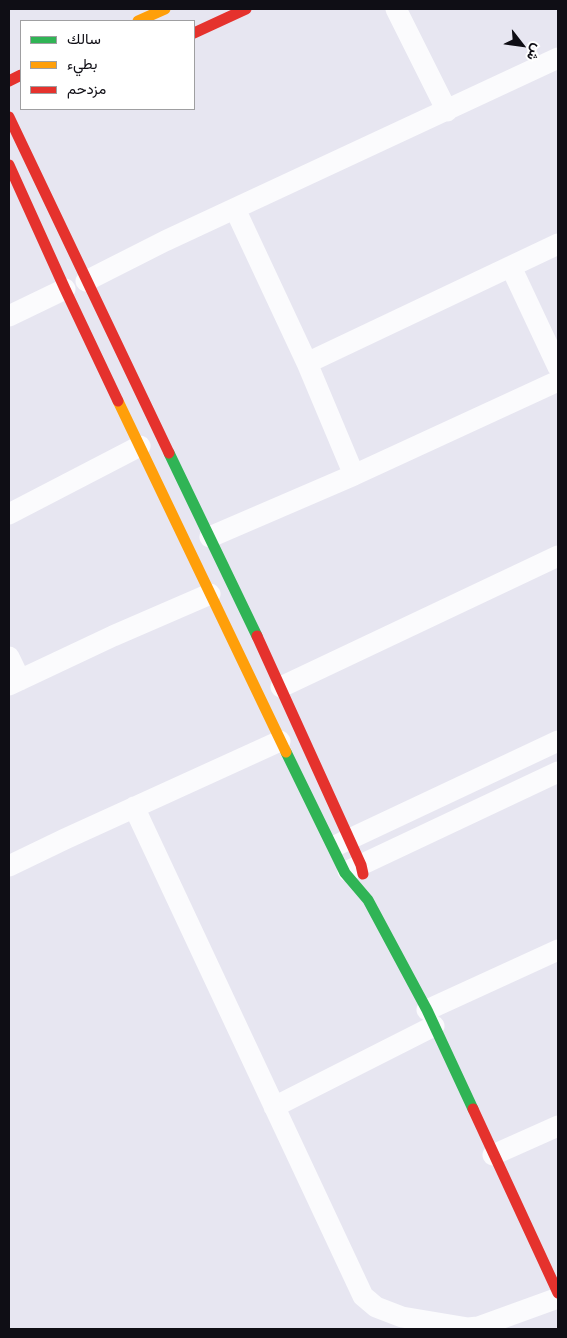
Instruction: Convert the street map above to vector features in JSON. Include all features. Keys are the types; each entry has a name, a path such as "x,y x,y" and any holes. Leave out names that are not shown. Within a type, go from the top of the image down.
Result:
{"street":[{"path":"140,20 165,9"},
{"path":"195,33 246,9"},
{"path":"396,9 447,111"},
{"path":"86,281 113,266 558,58"},
{"path":"22,112 9,117 281,687 341,843 353,869 430,1018 558,1293"},
{"path":"9,165 65,289 280,741 341,843 368,900"},
{"path":"235,209 307,362 354,475"},
{"path":"307,362 558,244"},
{"path":"511,267 558,367"},
{"path":"9,316 65,289"},
{"path":"210,537 354,475 558,381"},
{"path":"9,514 140,446"},
{"path":"281,687 558,556"},
{"path":"9,657 14,682 210,594"},
{"path":"341,843 558,740"},
{"path":"9,866 280,741"},
{"path":"353,869 558,772"},
{"path":"134,807 363,1296 376,1306 402,1317 468,1328 478,1327 558,1298"},
{"path":"274,1107 430,1018 558,950"},
{"path":"493,1155 558,1126"}],"traffic: fast":[{"path":"169,453 257,636"},
{"path":"286,752 345,873 368,900 427,1010 473,1109"}],"traffic: slow":[{"path":"140,20 165,9"},
{"path":"118,401 286,752"}],"traffic: jam":[{"path":"195,33 246,9"},
{"path":"9,81 20,76"},
{"path":"9,117 169,453"},
{"path":"9,165 118,401"},
{"path":"257,636 361,865 363,874"},
{"path":"473,1109 558,1293"}]}
